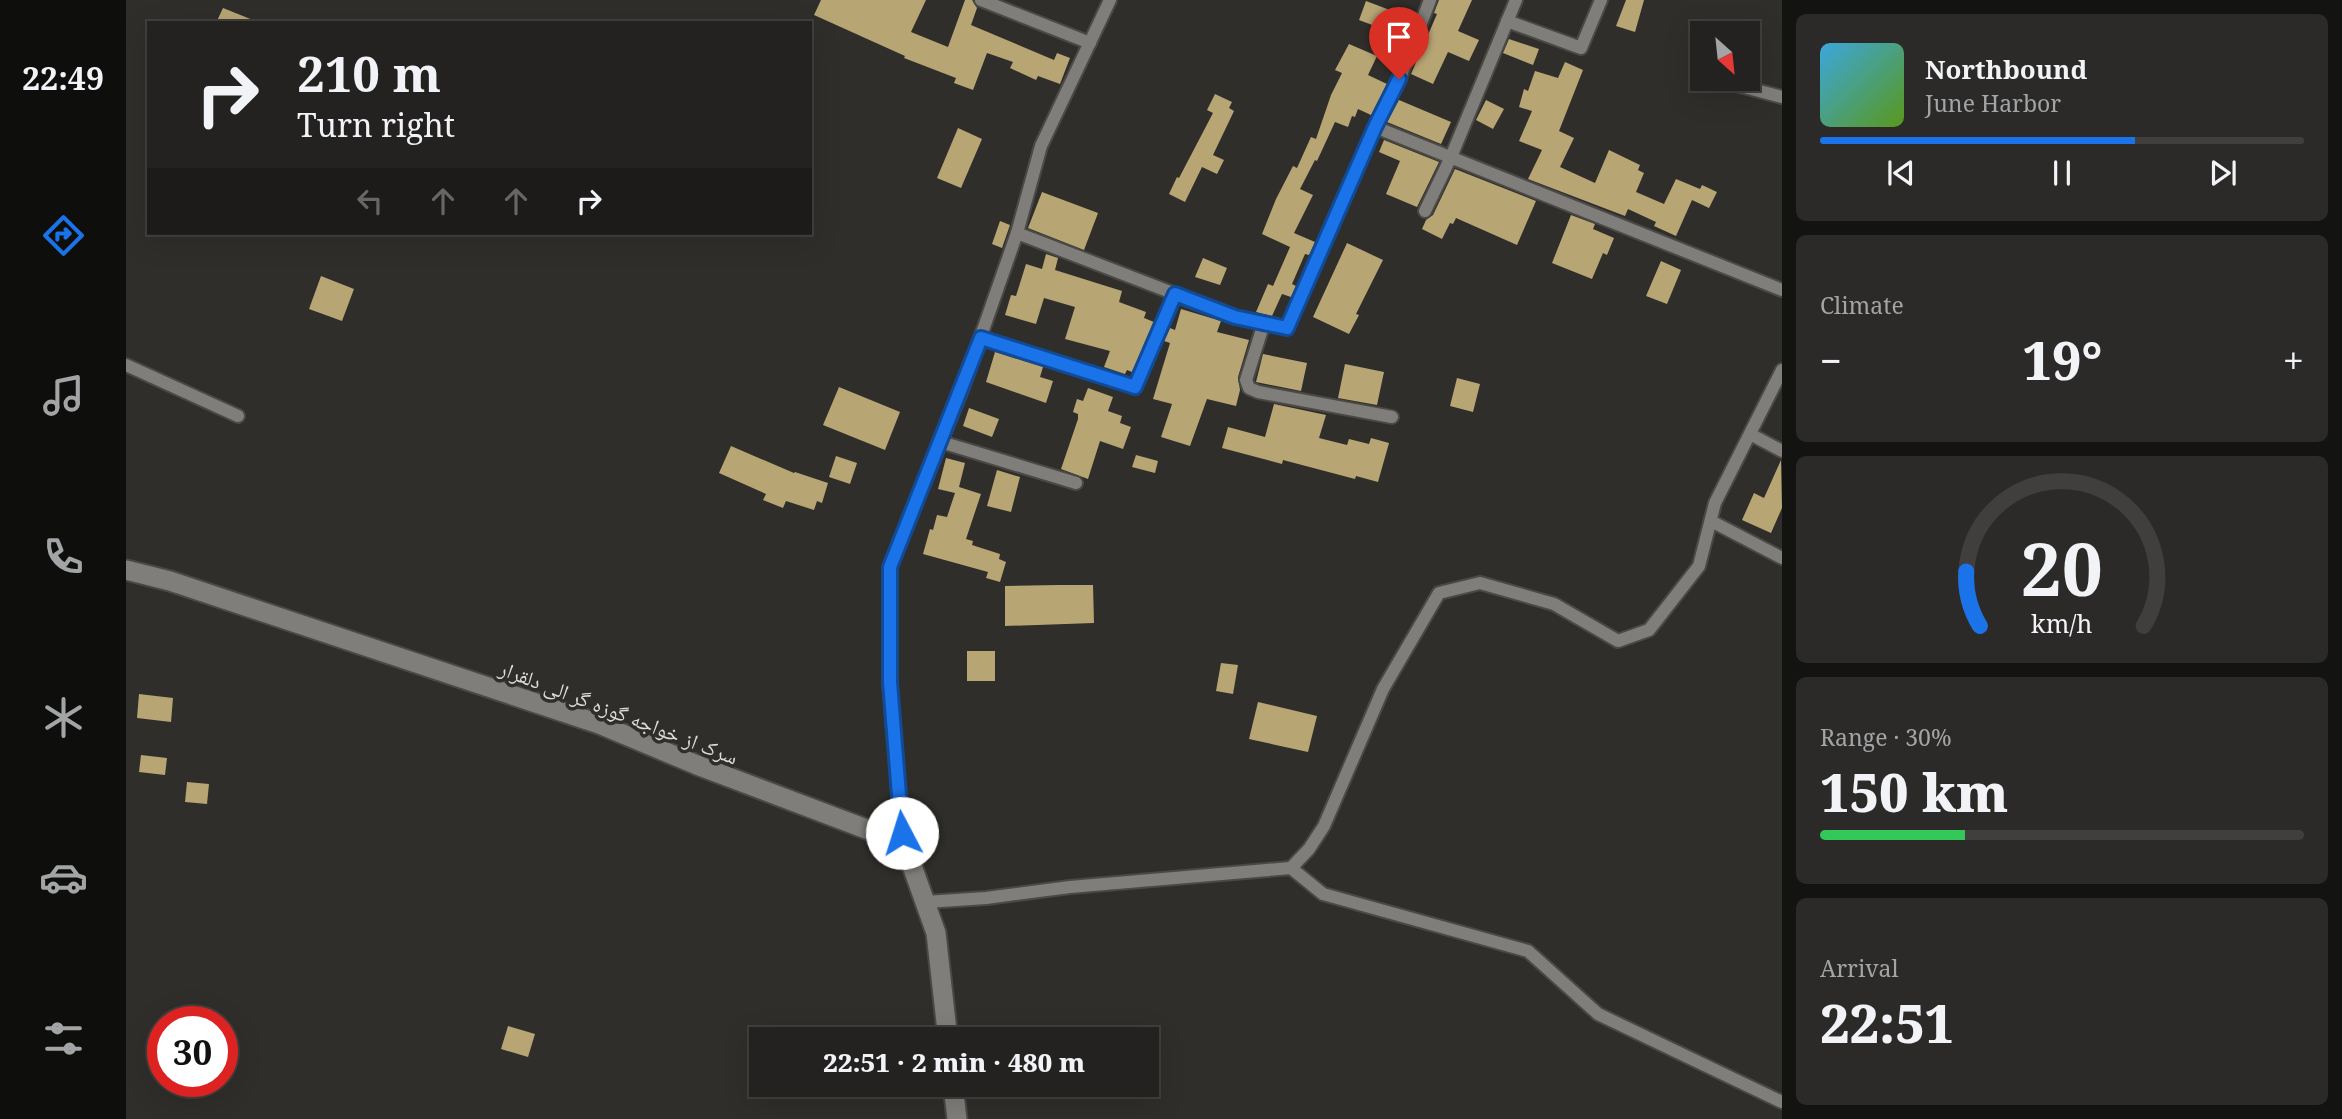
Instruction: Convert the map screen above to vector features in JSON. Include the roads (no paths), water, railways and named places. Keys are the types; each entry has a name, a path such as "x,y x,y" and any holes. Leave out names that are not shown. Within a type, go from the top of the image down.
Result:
{"street":[{"path":"981,0 1090,43"},
{"path":"896,846 902,833 890,682 890,567 981,338 1017,233 1041,146 1110,0"},
{"path":"1017,233 1235,317 1287,328 1375,127 1399,79 1430,0"},
{"path":"1425,211 1451,157 1517,0"},
{"path":"1507,21 1581,48 1601,0"},
{"path":"1759,91 1782,97"},
{"path":"1375,127 1782,290"},
{"path":"981,338 1135,387 1175,294"},
{"path":"1264,323 1246,380 1249,388 1258,392 1392,417"},
{"path":"126,365 238,416"},
{"path":"926,902 1291,868 1309,849 1324,826 1383,689 1439,593 1480,583 1554,604 1618,642 1649,630 1699,566 1715,503 1782,370"},
{"path":"1750,434 1782,451"},
{"path":"941,442 1076,482"},
{"path":"1711,521 1782,558"},
{"name":"سرک از خواجه گوزه گر الی دلقرار","path":"126,570 183,585 598,724 697,765 890,838 911,863 936,933 947,1027"},
{"path":"1291,868 1323,894 1528,951 1598,1014 1782,1102"},
{"path":"954,1097 957,1119"}]}
